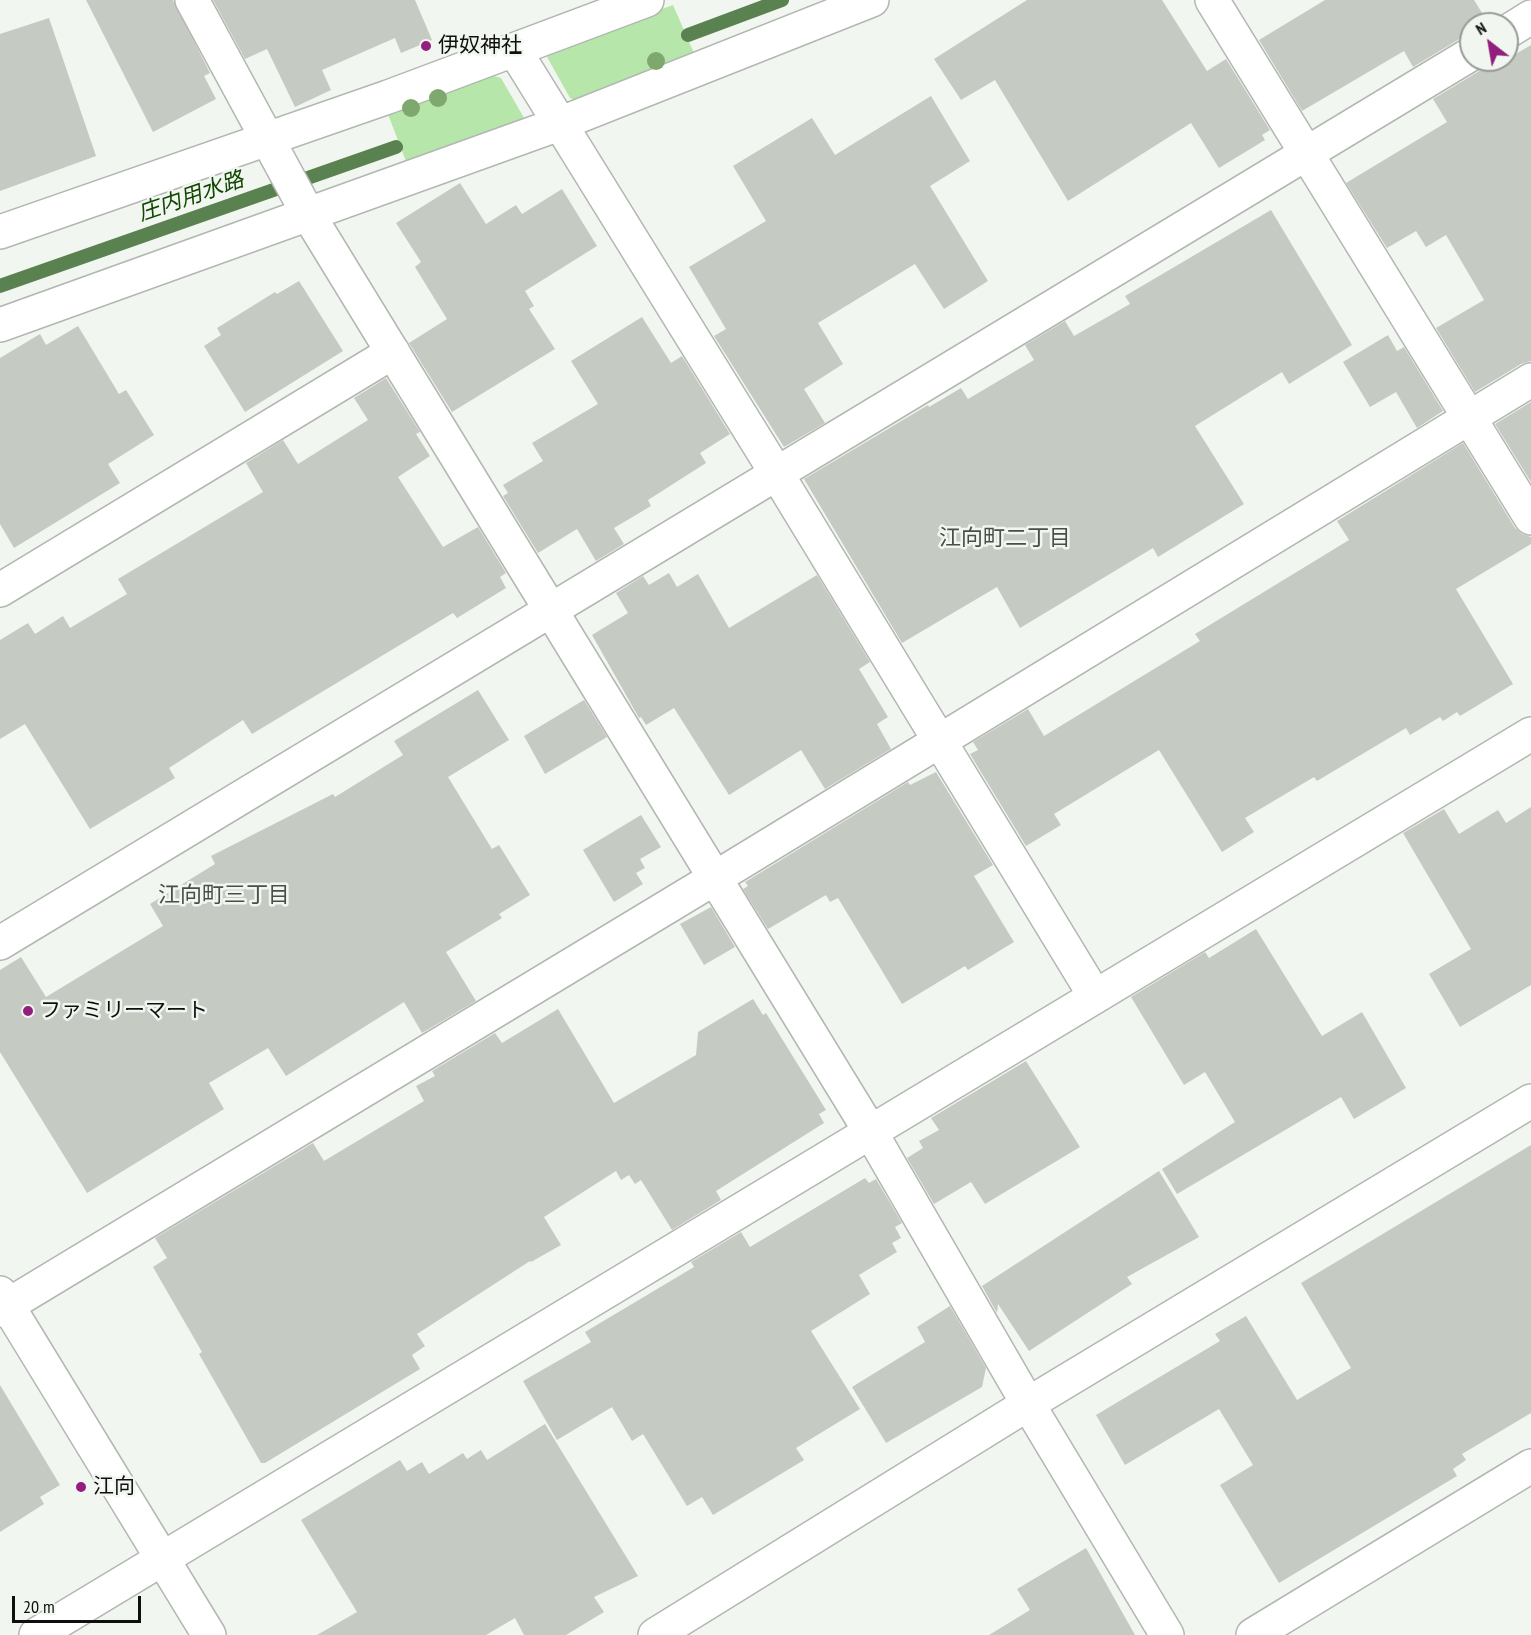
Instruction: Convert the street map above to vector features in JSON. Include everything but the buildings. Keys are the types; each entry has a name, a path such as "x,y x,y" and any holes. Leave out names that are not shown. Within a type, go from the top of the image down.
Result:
{"street":[{"path":"192,0 308,214 870,1131 1028,1404 1167,1635"},
{"path":"0,232 514,51 647,0"},
{"path":"0,325 559,124 873,0"},
{"path":"1212,0 1531,518"},
{"path":"514,51 777,474 1095,996"},
{"path":"0,943 1459,61"},
{"path":"0,590 393,352"},
{"path":"209,1635 2,1302 716,878 1531,380"},
{"path":"36,1635 1531,734"},
{"path":"655,1635 1028,1404 1531,1101"},
{"path":"1253,1635 1531,1466"}],"green space":[{"path":"673,5 694,53 577,101 570,98 547,57 559,46"},
{"path":"488,74 501,78 527,123 407,164 386,109"}],"waterway":[{"name":"庄内用水路","path":"688,35 782,0"},
{"name":"庄内用水路","path":"0,286 396,147"}],"place":[{"name":"伊奴神社","path":"426,46"},
{"name":"ファミリーマート","path":"28,1011"},
{"name":"江向","path":"81,1487"}],"district":[{"name":"江向町二丁目","path":"1005,539"},
{"name":"江向町三丁目","path":"224,896"}]}
